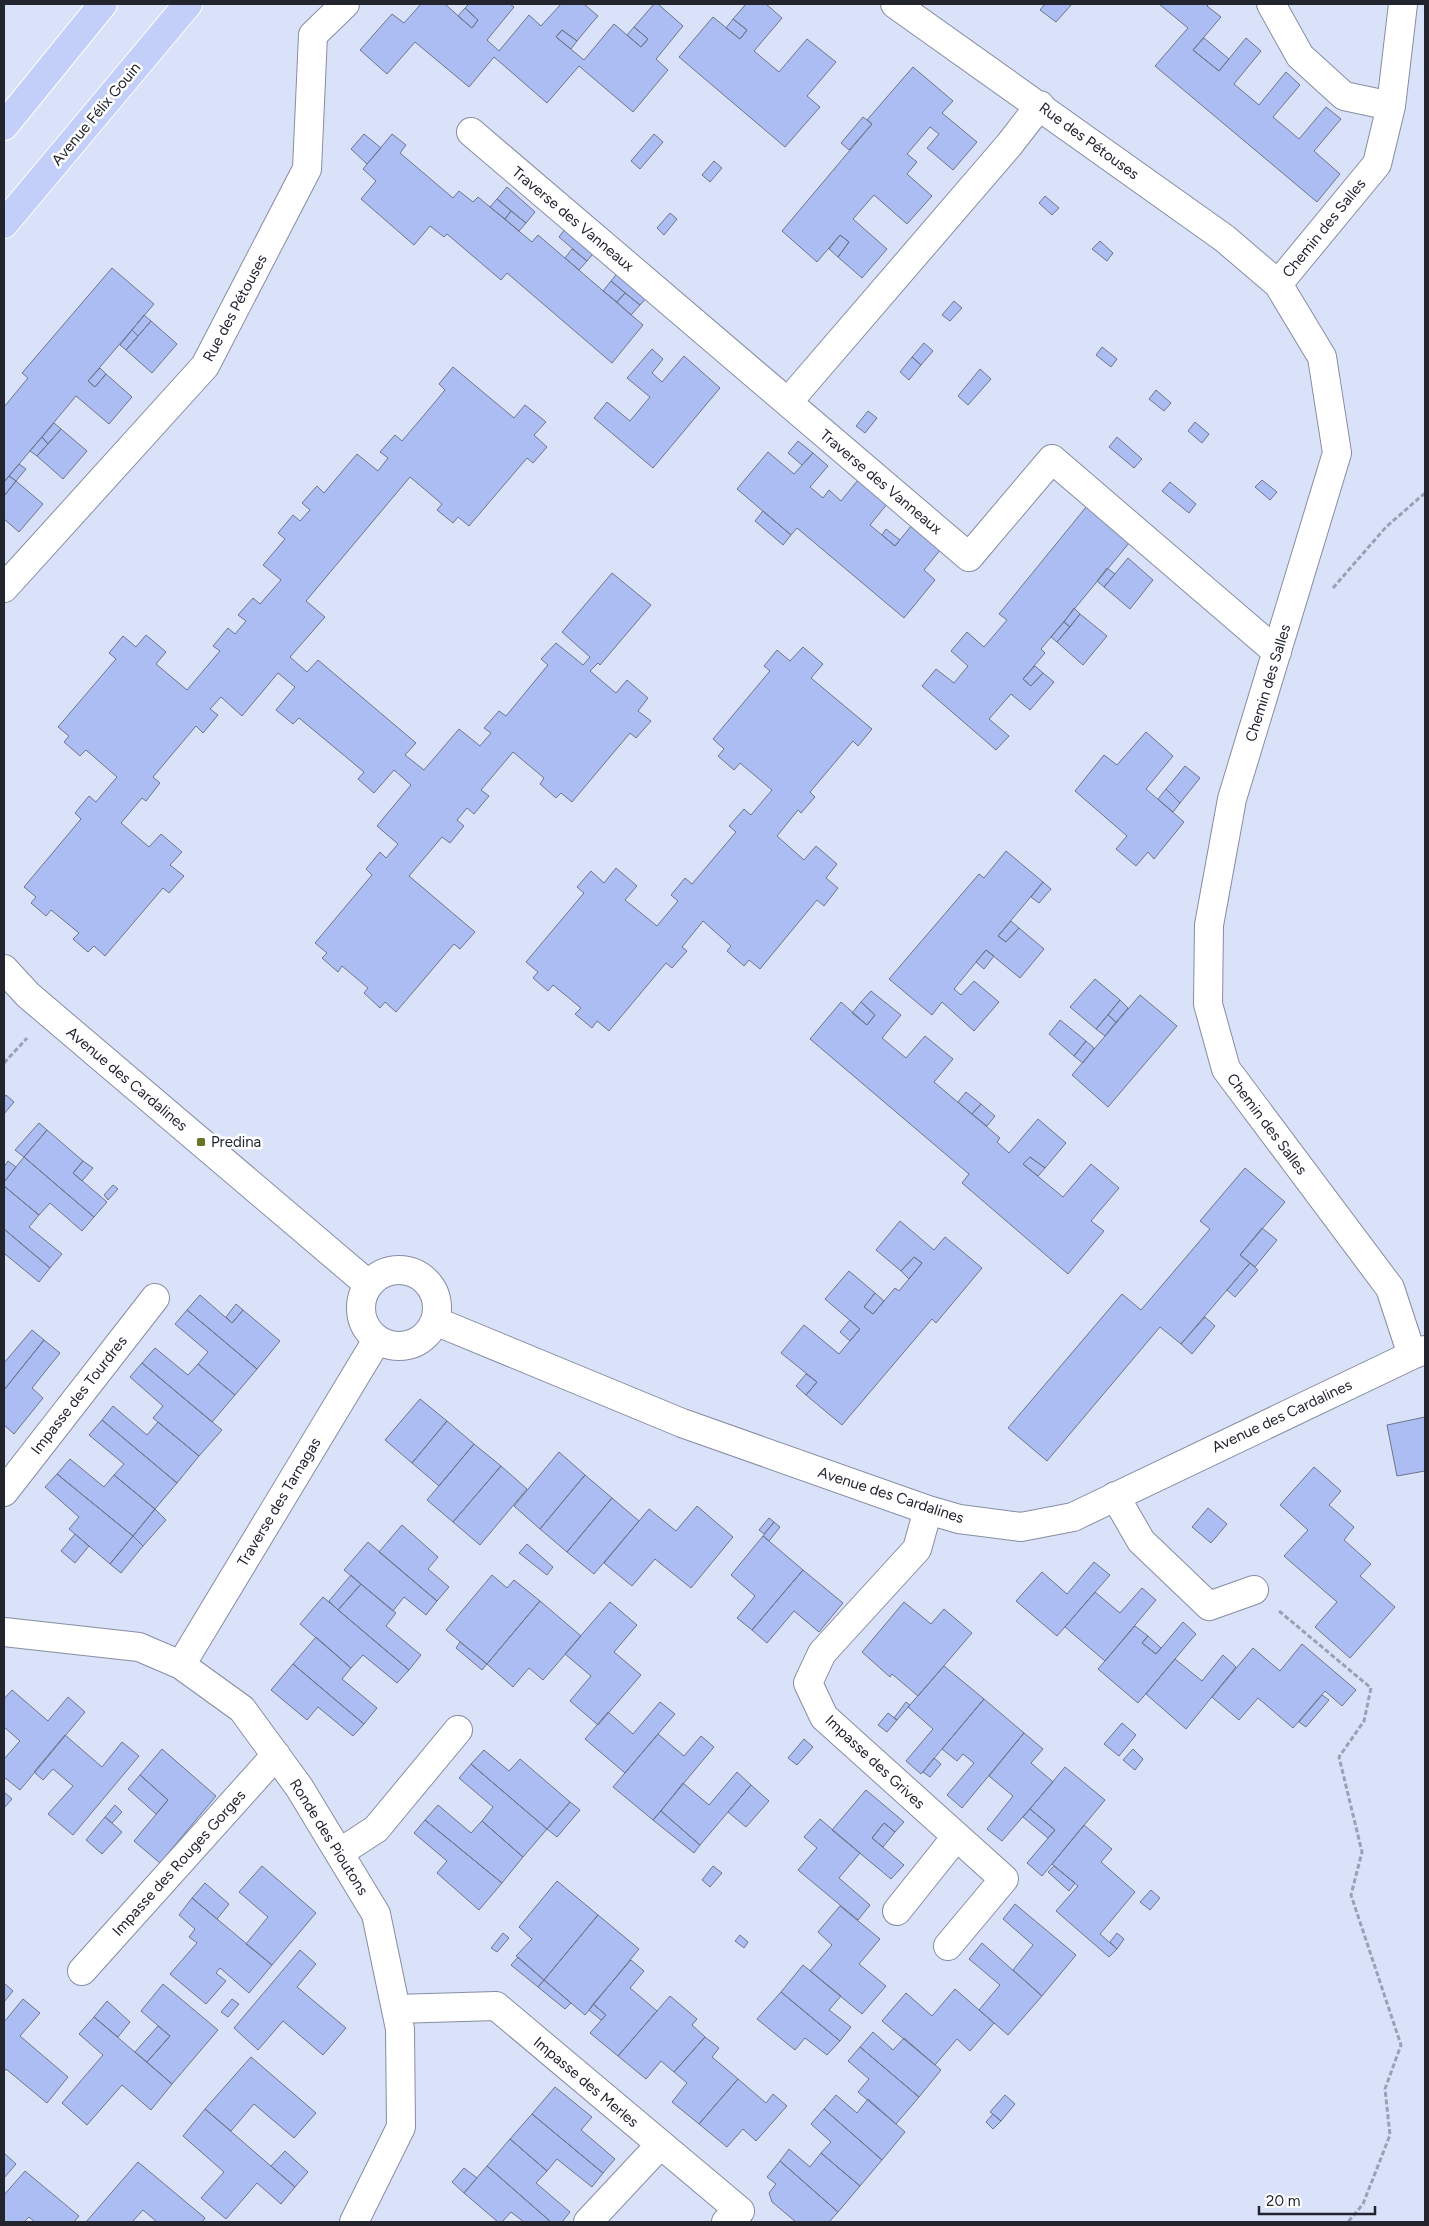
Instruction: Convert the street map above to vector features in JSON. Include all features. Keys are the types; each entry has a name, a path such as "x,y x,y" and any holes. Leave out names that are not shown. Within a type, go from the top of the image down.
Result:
{"main road":[{"path":"4,126 103,4"},
{"name":"Avenue Félix Gouin","path":"4,224 188,4"}],"street":[{"name":"Rue des Pétouses","path":"4,588 205,366 307,169 313,35 345,4"},
{"name":"Rue des Pétouses","path":"895,4 1040,105 1224,238 1278,284"},
{"path":"1271,4 1300,56 1344,96 1391,106"},
{"name":"Chemin des Salles","path":"1403,4 1391,106 1377,164 1278,284 1322,357 1338,453 1232,798 1209,924 1208,1004 1226,1069 1390,1288 1419,1352"},
{"path":"788,402 1009,145 1040,105"},
{"name":"Traverse des Vanneaux","path":"471,132 969,557 1052,459 1277,652"},
{"name":"Avenue des Cardalines","path":"4,969 28,995 368,1284"},
{"path":"4,982 28,995"},
{"path":"399,1269 410,1271 421,1276 428,1283 437,1301 435,1321 430,1332 411,1345 393,1346 377,1340 368,1331 362,1320 360,1307 362,1295 368,1284 377,1276 399,1269"},
{"name":"Impasse des Tourdres","path":"4,1492 155,1298"},
{"name":"Avenue des Cardalines","path":"435,1321 682,1423 928,1510 959,1519 1021,1527 1073,1517 1419,1352"},
{"name":"Traverse des Tarnagas","path":"181,1665 377,1340"},
{"path":"1114,1496 1141,1540 1209,1606 1254,1590"},
{"name":"Impasse des Grives","path":"928,1510 918,1549 822,1654 808,1683 824,1717 1004,1879 948,1946"},
{"name":"Ronde des Pioutons","path":"4,1632 139,1647 181,1665 242,1709 299,1787 376,1914 400,2029 401,2127 354,2222"},
{"path":"339,1853 376,1829 458,1730"},
{"name":"Impasse des Rouges Gorges","path":"82,1971 276,1755"},
{"path":"897,1911 956,1837"},
{"name":"Impasse des Merles","path":"396,2009 496,2006 740,2211 726,2222"},
{"path":"588,2222 660,2145"}],"path":[{"path":"1328,593 1386,527 1425,493"},
{"path":"1254,1590 1371,1688 1364,1720 1339,1757 1362,1852 1351,1895 1401,2045 1385,2089 1390,2135 1363,2204 1348,2222"}],"building":[{"path":"421,4 447,4 472,28 478,20 465,8 469,4 510,4 514,7 487,40 499,51 529,15 541,26 561,4 584,4 598,16 577,41 562,30 556,37 584,60 614,24 641,47 648,39 634,27 654,4 658,4 683,26 656,59 668,70 633,112 579,66 547,103 494,57 469,87 415,42 387,74 360,50 392,14 404,23"},
{"path":"746,4 766,4 782,18 754,51 779,72 807,39 836,62 807,96 820,107 785,147 679,57 713,17 740,39 747,30 733,19"},
{"path":"1045,4 1072,4 1056,22 1040,10"},
{"path":"1159,4 1209,4 1207,6 1221,17 1193,50 1219,71 1246,38 1261,51 1234,84 1259,105 1286,72 1300,85 1273,117 1299,139 1326,107 1341,119 1314,151 1340,174 1317,202 1155,66 1188,28"},
{"path":"465,8 478,20 472,28 458,16"},
{"path":"733,19 747,30 740,39 726,28"},
{"path":"634,27 648,39 641,47 627,35"},
{"path":"562,30 577,41 571,49 556,37"},
{"path":"1204,38 1229,59 1219,71 1193,50"},
{"path":"913,67 953,101 942,113 977,142 953,170 927,148 939,134 930,127 907,154 917,162 907,174 932,196 907,224 874,195 853,219 887,249 862,278 838,257 849,242 840,235 817,262 782,231 872,124 867,120"},
{"path":"863,117 872,124 849,150 841,143"},
{"path":"364,134 381,148 367,164 351,149"},
{"path":"392,134 406,145 400,153 453,198 459,191 473,202 478,197 532,242 538,235 643,325 612,363 507,273 501,280 447,234 444,237 430,226 414,245 361,199 376,181 363,169"},
{"path":"654,134 663,142 640,169 631,161"},
{"path":"714,161 722,168 710,182 702,175"},
{"path":"507,187 535,212 526,223 497,199"},
{"path":"1045,196 1059,208 1052,215 1039,203"},
{"path":"497,199 511,211 505,219 490,207"},
{"path":"511,211 526,223 519,231 505,219"},
{"path":"670,213 677,219 664,235 657,228"},
{"path":"568,225 597,249 587,261 559,237"},
{"path":"840,235 849,242 838,257 829,249"},
{"path":"1100,241 1113,253 1107,261 1092,249"},
{"path":"572,249 587,261 579,270 565,258"},
{"path":"112,268 154,304 88,381 95,387 106,374 132,397 109,424 76,396 4,482 4,407 28,378 22,373"},
{"path":"621,269 650,294 640,305 611,281"},
{"path":"611,281 625,293 617,302 603,291"},
{"path":"625,293 640,305 631,315 617,302"},
{"path":"954,301 962,308 950,321 942,315"},
{"path":"144,315 151,321 138,336 132,330"},
{"path":"151,321 177,344 152,373 126,350"},
{"path":"132,330 138,336 126,350 120,345"},
{"path":"924,343 933,351 921,365 912,357"},
{"path":"1102,347 1117,359 1111,367 1096,355"},
{"path":"652,349 663,359 652,373 662,382 684,356 720,388 653,468 594,418 607,402 630,421 650,397 627,378"},
{"path":"912,357 921,365 909,380 900,372"},
{"path":"453,367 514,418 525,405 546,422 534,435 547,447 533,463 527,458 469,526 458,517 453,523 437,510 442,504 410,477 306,601 325,617 290,657 307,672 318,660 416,743 405,755 424,770 459,729 480,746 491,733 484,728 499,711 506,716 548,665 541,659 556,643 583,665 590,657 562,632 612,573 651,605 600,665 598,663 590,671 616,693 627,680 648,698 638,711 651,721 636,738 630,733 572,802 561,793 556,798 540,784 544,778 513,752 481,790 489,796 474,814 467,808 457,820 464,826 450,843 442,837 409,876 475,932 460,949 454,944 396,1012 385,1002 380,1008 364,993 368,988 342,966 338,972 322,958 327,953 315,943 372,875 366,869 380,852 386,858 398,844 377,826 411,785 394,770 374,793 358,779 364,772 299,718 293,724 276,710 295,687 278,673 242,716 221,697 210,709 218,715 203,733 196,726 153,777 160,783 146,801 142,798 121,823 149,847 161,834 182,852 170,865 184,876 169,893 163,888 105,956 94,946 88,952 73,939 79,933 51,910 46,916 31,903 36,897 24,887 81,819 75,813 89,796 96,802 117,777 86,750 80,756 64,742 69,736 58,727 116,659 109,653 123,636 136,647 146,635 166,652 156,664 187,690 220,651 213,646 228,628 235,634 246,621 238,615 253,598 260,604 281,580 263,565 285,539 278,533 293,515 300,521 310,510 302,503 317,486 324,493 357,454 378,471 388,458 380,452 395,435 402,441 445,390 439,384"},
{"path":"100,368 106,374 95,387 88,381"},
{"path":"980,369 991,379 968,405 958,396"},
{"path":"1156,390 1171,403 1164,411 1149,399"},
{"path":"868,411 877,418 865,433 856,426"},
{"path":"1195,422 1209,434 1202,443 1188,431"},
{"path":"54,423 61,429 48,444 42,437"},
{"path":"61,429 87,451 63,479 37,456"},
{"path":"42,437 48,444 37,456 30,451"},
{"path":"1117,437 1142,459 1134,468 1109,447"},
{"path":"798,441 813,453 802,465 788,453"},
{"path":"768,452 794,474 813,453 828,466 810,487 823,498 829,490 841,501 858,480 887,504 870,525 895,546 912,525 941,549 924,570 935,580 904,618 797,528 791,535 737,489"},
{"path":"19,464 26,469 16,481 9,476"},
{"path":"9,476 16,481 4,496 4,482"},
{"path":"1262,480 1277,492 1270,500 1255,487"},
{"path":"16,481 43,504 19,532 4,519 4,496"},
{"path":"1170,482 1196,504 1189,513 1162,491"},
{"path":"1087,506 1130,542 1041,649 1045,653 1023,679 1031,686 1043,673 1054,682 1030,710 1011,694 989,719 1009,736 996,750 922,686 936,669 954,683 968,666 951,651 967,632 984,647 1007,620 999,614"},
{"path":"763,511 791,535 783,545 755,521"},
{"path":"886,529 900,540 895,546 882,535"},
{"path":"1128,558 1153,580 1130,609 1104,587"},
{"path":"1107,568 1115,574 1104,587 1097,581"},
{"path":"1074,608 1080,614 1070,627 1064,622"},
{"path":"1080,614 1107,636 1083,665 1057,642"},
{"path":"1064,622 1070,627 1057,642 1051,637"},
{"path":"803,647 823,664 811,678 872,729 858,746 853,741 810,792 815,797 801,813 798,810 777,836 804,860 816,846 837,864 826,878 838,888 824,906 817,900 760,969 749,960 744,966 727,951 731,946 703,921 682,947 687,951 672,968 666,963 609,1031 597,1021 592,1028 575,1014 581,1008 553,985 548,991 533,978 538,972 526,962 584,893 577,887 591,871 604,883 616,868 637,886 625,900 657,926 678,901 671,895 685,878 692,884 736,832 729,826 744,809 751,815 772,790 740,763 734,770 718,756 724,749 713,739 770,671 764,666 777,650 790,661"},
{"path":"1035,666 1043,673 1031,686 1023,679"},
{"path":"1146,732 1173,756 1146,789 1184,822 1154,859 1148,852 1136,866 1116,849 1127,836 1075,791 1104,755 1117,765"},
{"path":"1185,766 1200,778 1180,803 1166,789"},
{"path":"1166,789 1180,803 1173,812 1158,799"},
{"path":"1006,851 1043,882 998,936 1006,942 1019,928 1044,949 1020,978 986,950 954,989 961,995 974,981 999,1002 974,1031 942,1002 932,1015 889,979 979,874 984,878"},
{"path":"1043,882 1051,889 1039,903 1031,897"},
{"path":"1011,921 1019,928 1006,942 998,936"},
{"path":"986,950 994,956 984,969 976,962"},
{"path":"1095,979 1120,1000 1096,1029 1070,1007"},
{"path":"871,991 901,1015 882,1038 906,1058 925,1036 953,1059 934,1082 1000,1138 997,1142 1009,1153 1038,1119 1066,1143 1045,1168 1030,1157 1023,1164 1063,1197 1091,1164 1119,1188 1091,1221 1104,1231 1068,1274 962,1183 969,1174 810,1039 841,1002 867,1025 875,1015 861,1002"},
{"path":"1140,995 1177,1026 1108,1107 1072,1075"},
{"path":"1120,1000 1128,1008 1116,1022 1108,1015"},
{"path":"861,1002 875,1015 867,1025 852,1013"},
{"path":"1108,1015 1116,1022 1105,1036 1096,1029"},
{"path":"1060,1020 1086,1041 1074,1056 1049,1034"},
{"path":"1086,1041 1094,1048 1083,1063 1074,1056"},
{"path":"966,1092 981,1104 972,1114 958,1102"},
{"path":"6,1095 14,1102 4,1114 4,1098"},
{"path":"981,1104 995,1116 987,1126 972,1114"},
{"path":"39,1123 47,1130 24,1157 15,1150"},
{"path":"47,1130 83,1161 73,1173 107,1202 94,1217 24,1157"},
{"path":"24,1157 94,1217 82,1231 50,1203 39,1215 4,1186 4,1182"},
{"path":"1030,1157 1045,1168 1038,1176 1023,1164"},
{"path":"8,1161 16,1167 4,1182 4,1167"},
{"path":"83,1161 93,1168 82,1181 73,1173"},
{"path":"1245,1168 1285,1202 1240,1255 1250,1263 1181,1344 1160,1327 1047,1461 1008,1428 1122,1294 1141,1310 1210,1229 1200,1221"},
{"path":"113,1185 118,1189 108,1200 104,1195"},
{"path":"4,1186 39,1215 29,1227 62,1254 50,1268 4,1229"},
{"path":"900,1221 934,1250 945,1237 982,1268 936,1323 932,1319 842,1425 806,1395 817,1382 781,1353 804,1325 839,1354 860,1329 825,1299 849,1271 875,1293 864,1307 873,1314 895,1288 899,1291 922,1263 914,1257 901,1271 876,1250"},
{"path":"1262,1228 1277,1240 1255,1267 1240,1255"},
{"path":"4,1229 50,1268 39,1282 5,1254 4,1256"},
{"path":"914,1257 922,1263 909,1279 901,1271"},
{"path":"1250,1263 1258,1270 1235,1297 1227,1290"},
{"path":"875,1293 884,1301 873,1314 864,1307"},
{"path":"200,1295 232,1323 243,1310 280,1341 257,1369 187,1310"},
{"path":"236,1304 243,1310 232,1323 226,1317"},
{"path":"187,1310 257,1369 235,1395 198,1364 208,1352 175,1324"},
{"path":"1205,1317 1215,1326 1192,1354 1181,1344"},
{"path":"850,1320 860,1329 850,1341 840,1332"},
{"path":"32,1330 44,1340 4,1390 4,1363"},
{"path":"44,1340 60,1353 32,1388 43,1398 14,1434 4,1425 4,1390"},
{"path":"155,1348 188,1375 198,1364 235,1395 212,1422 142,1363"},
{"path":"142,1363 222,1430 199,1456 153,1418 163,1406 130,1377"},
{"path":"806,1374 817,1382 806,1395 796,1386"},
{"path":"420,1399 447,1421 412,1463 385,1440"},
{"path":"113,1406 147,1435 158,1422 199,1456 177,1483 102,1420"},
{"path":"1425,1417 1425,1471 1397,1476 1387,1425"},
{"path":"102,1420 177,1483 155,1509 114,1475 124,1464 89,1435"},
{"path":"447,1421 474,1444 439,1486 412,1463"},
{"path":"474,1444 501,1466 453,1522 427,1500"},
{"path":"559,1452 585,1475 540,1529 514,1506"},
{"path":"70,1459 104,1487 114,1475 155,1509 133,1536 57,1474"},
{"path":"501,1466 527,1489 480,1545 453,1522"},
{"path":"1314,1467 1341,1491 1329,1505 1354,1527 1344,1540 1371,1564 1360,1576 1395,1607 1350,1658 1315,1627 1337,1602 1284,1556 1308,1530 1280,1505"},
{"path":"57,1474 133,1536 110,1564 69,1529 79,1517 45,1487"},
{"path":"585,1475 612,1498 567,1552 540,1529"},
{"path":"612,1498 639,1521 594,1574 567,1552"},
{"path":"697,1506 733,1537 691,1588 655,1559 632,1586 604,1563 649,1509 676,1531"},
{"path":"1208,1508 1227,1524 1211,1543 1192,1527"},
{"path":"155,1509 166,1520 143,1546 133,1536"},
{"path":"769,1518 774,1522 764,1534 759,1530"},
{"path":"774,1522 780,1527 769,1541 763,1536"},
{"path":"402,1525 438,1557 428,1569 449,1587 437,1601 379,1552"},
{"path":"75,1534 89,1546 75,1563 61,1551"},
{"path":"133,1536 143,1546 121,1573 110,1564"},
{"path":"763,1536 803,1570 752,1630 737,1618 755,1596 731,1575"},
{"path":"368,1542 437,1601 426,1615 404,1597 393,1611 344,1570"},
{"path":"527,1544 553,1567 547,1575 519,1553"},
{"path":"1094,1562 1110,1575 1057,1636 1016,1601 1042,1572 1067,1594"},
{"path":"803,1570 843,1603 819,1632 794,1611 767,1643 752,1630"},
{"path":"351,1575 361,1584 338,1610 329,1601"},
{"path":"492,1575 507,1588 514,1580 540,1601 487,1664 446,1630"},
{"path":"361,1584 396,1613 386,1626 421,1655 409,1670 338,1610"},
{"path":"1142,1588 1156,1600 1105,1661 1065,1627 1095,1592 1120,1613"},
{"path":"323,1597 409,1670 397,1683 363,1655 351,1668 300,1624"},
{"path":"540,1601 581,1636 543,1680 529,1668 513,1687 487,1664"},
{"path":"610,1602 637,1625 614,1652 641,1675 598,1725 570,1701 591,1676 565,1654"},
{"path":"904,1602 931,1624 944,1609 972,1633 918,1696 892,1674 890,1677 862,1652"},
{"path":"1183,1622 1196,1634 1138,1703 1098,1669 1135,1626 1148,1636 1142,1643 1156,1654"},
{"path":"1148,1636 1161,1648 1156,1654 1142,1643"},
{"path":"316,1637 351,1668 342,1679 377,1708 364,1724 293,1664"},
{"path":"460,1642 487,1664 482,1670 456,1648"},
{"path":"1302,1644 1356,1690 1342,1706 1325,1691 1293,1728 1258,1698 1239,1720 1212,1697 1253,1648 1280,1671"},
{"path":"1223,1655 1236,1667 1186,1729 1146,1694 1175,1659 1202,1681"},
{"path":"293,1664 364,1724 353,1736 318,1707 307,1720 271,1690"},
{"path":"944,1666 984,1699 921,1774 906,1761 933,1729 908,1707"},
{"path":"12,1690 48,1721 68,1697 85,1712 20,1790 4,1777 4,1759 20,1741 4,1727 4,1699"},
{"path":"1322,1695 1329,1700 1306,1727 1299,1722"},
{"path":"984,1699 1024,1733 962,1808 947,1795 974,1763 963,1754 957,1761 942,1749"},
{"path":"660,1702 675,1714 625,1773 585,1739 608,1712 633,1734"},
{"path":"906,1702 910,1705 897,1720 894,1718"},
{"path":"888,1713 897,1720 887,1732 878,1725"},
{"path":"1122,1723 1136,1735 1119,1756 1104,1744"},
{"path":"1024,1733 1043,1749 1031,1763 1053,1782 1002,1841 987,1829 1013,1796 989,1776"},
{"path":"658,1734 684,1756 701,1736 714,1747 653,1820 613,1787"},
{"path":"65,1735 102,1767 122,1742 139,1756 73,1835 48,1814 73,1786 53,1769 43,1780 34,1772"},
{"path":"804,1739 813,1747 797,1765 788,1758"},
{"path":"162,1749 216,1796 160,1863 134,1841 168,1800 140,1775"},
{"path":"1133,1749 1143,1759 1135,1770 1123,1760"},
{"path":"484,1750 509,1771 520,1759 570,1802 547,1829 471,1764"},
{"path":"934,1758 941,1764 930,1777 923,1772"},
{"path":"471,1764 547,1829 523,1857 482,1821 493,1807 459,1778"},
{"path":"1065,1767 1105,1800 1042,1876 1027,1863 1055,1830 1030,1809"},
{"path":"737,1772 751,1785 700,1845 661,1811 683,1783 709,1805"},
{"path":"140,1775 168,1800 156,1814 128,1789"},
{"path":"751,1785 769,1801 746,1827 728,1812"},
{"path":"866,1790 904,1822 895,1832 884,1823 872,1838 904,1865 891,1879 832,1830"},
{"path":"4,1792 12,1799 4,1808"},
{"path":"570,1802 580,1810 557,1837 547,1829"},
{"path":"115,1805 122,1812 112,1823 105,1817"},
{"path":"438,1805 471,1833 482,1821 523,1857 502,1883 425,1820"},
{"path":"1030,1809 1055,1830 1048,1838 1023,1817"},
{"path":"661,1811 700,1845 694,1853 653,1820"},
{"path":"105,1817 122,1832 102,1854 86,1840"},
{"path":"820,1819 860,1853 839,1878 870,1905 858,1920 798,1870 817,1848 804,1837"},
{"path":"425,1820 502,1883 479,1910 437,1873 447,1861 414,1833"},
{"path":"884,1823 895,1832 883,1847 872,1838"},
{"path":"1084,1825 1112,1849 1101,1862 1135,1892 1100,1934 1117,1949 1109,1957 1056,1911 1078,1886 1052,1864"},
{"path":"262,1866 316,1913 272,1965 246,1944 268,1917 239,1892"},
{"path":"713,1866 722,1873 710,1887 702,1880"},
{"path":"1054,1866 1075,1883 1069,1891 1048,1872"},
{"path":"557,1881 598,1915 544,1980 516,1956 532,1939 519,1927"},
{"path":"205,1883 229,1904 217,1919 192,1898"},
{"path":"1151,1890 1160,1898 1150,1910 1140,1902"},
{"path":"192,1898 272,1965 249,1993 220,1968 216,1973 226,1981 206,2004 170,1974 197,1943 189,1937 195,1929 179,1915"},
{"path":"1015,1904 1076,1955 1042,1996 1013,1970 1033,1945 1003,1919"},
{"path":"840,1906 880,1939 859,1964 886,1986 862,2014 810,1971 832,1945 818,1932"},
{"path":"598,1915 639,1949 585,2015 544,1980"},
{"path":"503,1933 509,1938 497,1952 491,1948"},
{"path":"1117,1933 1124,1939 1117,1949 1110,1942"},
{"path":"740,1935 748,1942 744,1948 735,1941"},
{"path":"982,1943 1042,1996 1008,2035 979,2010 1000,1985 969,1959"},
{"path":"300,1950 316,1964 297,1987 346,2028 323,2055 283,2021 258,2050 234,2028"},
{"path":"518,1957 544,1980 538,1987 511,1965"},
{"path":"631,1960 644,1971 630,1988 657,2011 618,2056 590,2033 606,2015 593,2004"},
{"path":"803,1965 841,1996 829,2010 851,2027 840,2041 781,1992"},
{"path":"544,1980 571,2003 565,2009 538,1987"},
{"path":"4,1983 13,1991 4,2002"},
{"path":"163,1984 218,2030 172,2084 147,2062 170,2036 141,2011"},
{"path":"955,1989 994,2023 970,2051 957,2039 935,2065 882,2021 906,1993 932,2016"},
{"path":"781,1992 840,2041 827,2055 805,2038 795,2050 757,2019"},
{"path":"670,1996 697,2019 692,2025 705,2037 674,2072 661,2061 646,2079 618,2056"},
{"path":"23,1999 40,2013 20,2036 68,2077 47,2103 6,2069 4,2072 4,2022"},
{"path":"232,1999 239,2004 228,2017 221,2012"},
{"path":"107,2001 130,2022 118,2037 94,2017"},
{"path":"593,2004 606,2015 601,2020 589,2010"},
{"path":"94,2017 172,2084 151,2110 122,2085 87,2125 62,2103 103,2055 79,2034"},
{"path":"158,2026 170,2036 147,2062 135,2052"},
{"path":"873,2032 893,2050 904,2038 941,2070 919,2097 860,2047"},
{"path":"705,2037 719,2048 712,2057 738,2079 699,2124 672,2102 687,2083 674,2072"},
{"path":"860,2047 919,2097 896,2124 858,2092 869,2079 848,2061"},
{"path":"251,2057 316,2113 294,2138 254,2104 231,2131 205,2109"},
{"path":"738,2079 766,2103 773,2094 787,2106 756,2141 743,2129 727,2147 699,2124"},
{"path":"555,2087 592,2117 581,2130 615,2159 603,2173 532,2114"},
{"path":"836,2095 857,2113 868,2099 905,2132 882,2160 824,2109"},
{"path":"1005,2095 1015,2104 1001,2121 990,2112"},
{"path":"205,2109 295,2187 281,2204 257,2183 226,2219 201,2198 224,2172 183,2136"},
{"path":"824,2109 882,2160 860,2186 821,2153 831,2142 811,2124"},
{"path":"532,2114 603,2173 592,2187 557,2159 547,2171 510,2139"},
{"path":"993,2114 1001,2121 993,2129 986,2122"},
{"path":"510,2139 547,2171 536,2183 570,2212 562,2222 551,2222 487,2166"},
{"path":"789,2149 810,2167 821,2153 860,2186 838,2212 780,2161"},
{"path":"285,2151 308,2172 295,2187 271,2166"},
{"path":"4,2153 16,2164 4,2178"},
{"path":"780,2161 838,2212 829,2222 796,2222 772,2202 769,2193 776,2184 767,2177"},
{"path":"138,2162 205,2218 202,2222 157,2222 143,2210 132,2222 86,2222"},
{"path":"487,2166 551,2222 524,2222 511,2212 502,2222 498,2222 464,2193"},
{"path":"464,2168 477,2178 464,2193 452,2182"},
{"path":"25,2171 79,2216 74,2222 35,2222 29,2217 24,2222 4,2222 4,2195"}],"place":[{"name":"Predina","path":"201,1142"}]}
